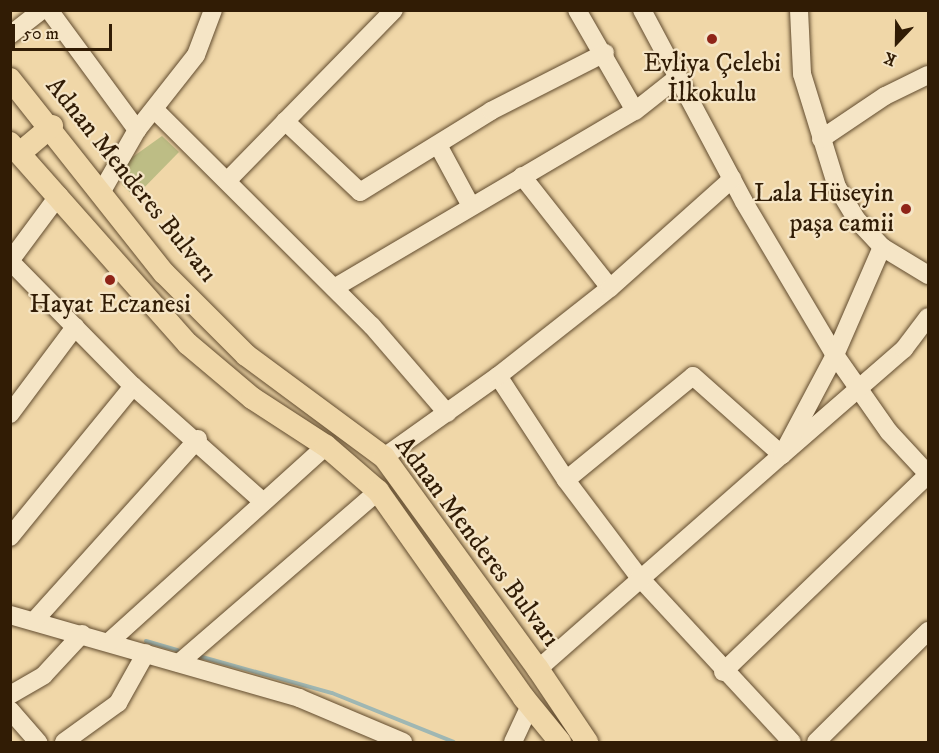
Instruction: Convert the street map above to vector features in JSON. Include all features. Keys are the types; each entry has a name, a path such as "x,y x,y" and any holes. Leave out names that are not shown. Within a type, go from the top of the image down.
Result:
{"main road":[{"name":"Adnan Menderes Bulvarı","path":"14,89 52,126 164,273 246,355 384,457 538,669 587,742"},
{"path":"14,151 52,126"},
{"name":"Adnan Menderes Bulvarı","path":"14,151 59,195 188,344 252,398 326,446 378,491 557,742"}],"street":[{"path":"10,35 42,10"},
{"path":"49,10 137,130"},
{"path":"102,191 137,130 196,55 213,10"},
{"path":"227,181 394,10"},
{"path":"577,10 604,52 635,111"},
{"path":"642,10 732,179 835,355 861,388 889,432 928,474 723,672"},
{"path":"799,10 802,74 837,187 857,220 882,248 928,275"},
{"path":"285,121 360,192 491,111 604,52"},
{"path":"821,139 885,96 928,75"},
{"path":"334,288 635,111 678,77"},
{"path":"155,110 334,288 447,413"},
{"path":"438,145 471,206"},
{"path":"522,176 610,288"},
{"path":"384,457 498,376 610,288 732,179"},
{"path":"59,195 11,261 133,386 198,440 262,501"},
{"path":"782,455 835,355 882,248"},
{"path":"538,669 639,577 861,388 904,349 928,317"},
{"path":"10,414 75,327"},
{"path":"498,376 566,480 639,577 723,672 792,742"},
{"path":"566,480 693,376 782,455"},
{"path":"10,537 133,386"},
{"path":"34,621 198,440"},
{"path":"109,642 262,501 326,446"},
{"path":"179,663 378,491"},
{"path":"10,615 82,634 299,699 403,742"},
{"path":"816,742 928,632"},
{"path":"10,695 44,675 82,634"},
{"path":"64,742 118,703 147,653"},
{"path":"513,742 530,706"},
{"path":"10,710 38,742"}],"green space":[{"path":"162,136 179,152 135,197 122,185 120,166"}],"waterway":[{"path":"146,641 178,650"},
{"path":"202,657 332,693 454,742"}],"place":[{"name":"Evliya Çelebi İlkokulu","path":"712,39"},
{"name":"Lala Hüseyin paşa camii","path":"906,209"},
{"name":"Hayat Eczanesi","path":"110,280"}]}
